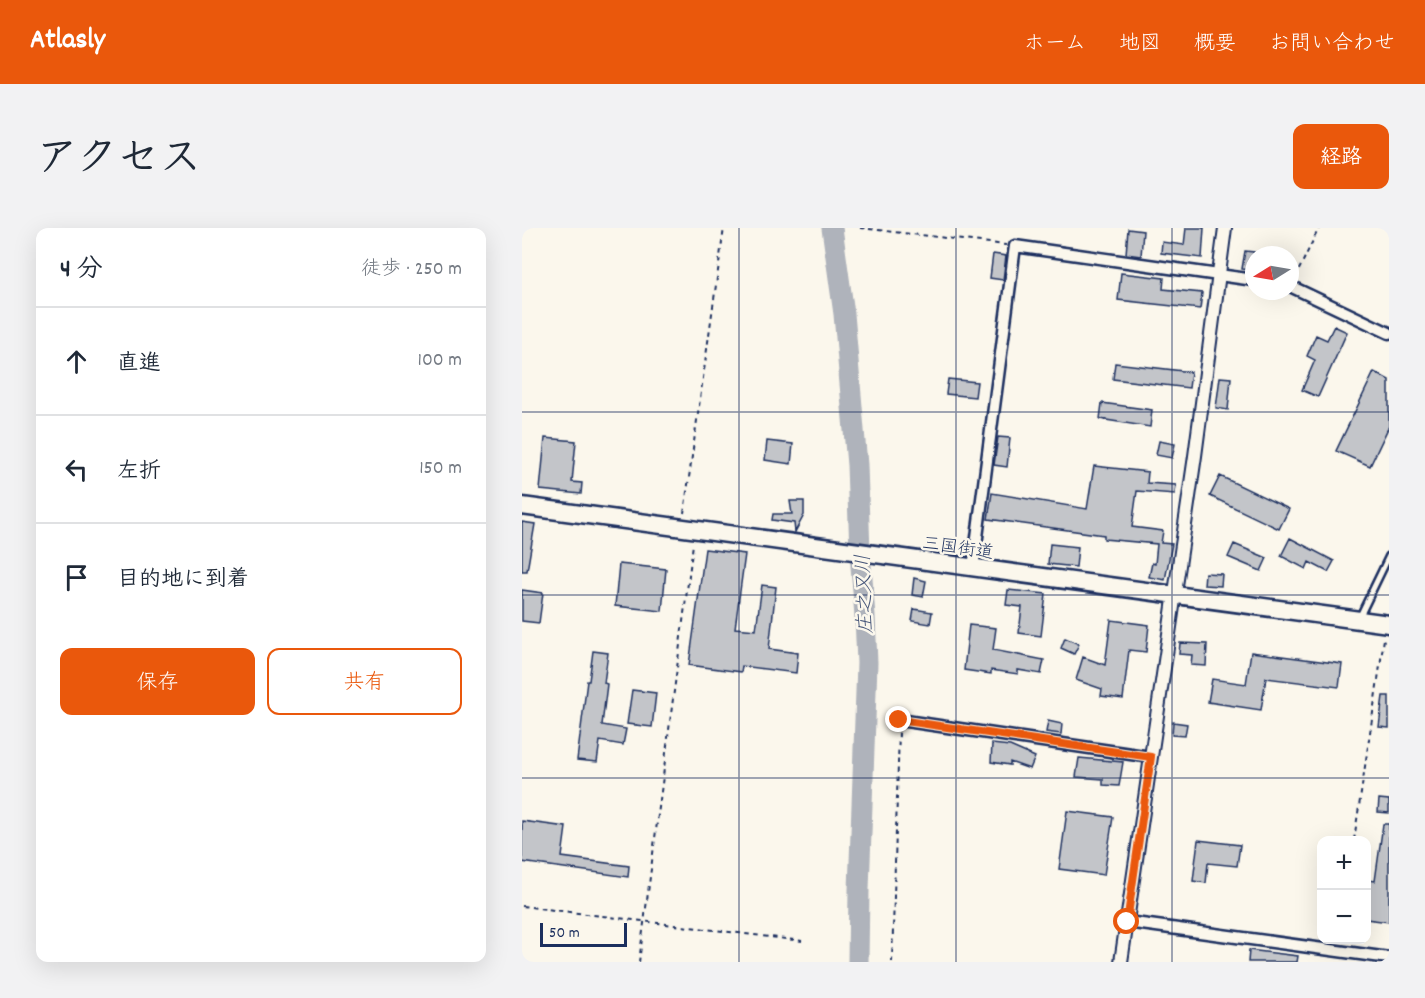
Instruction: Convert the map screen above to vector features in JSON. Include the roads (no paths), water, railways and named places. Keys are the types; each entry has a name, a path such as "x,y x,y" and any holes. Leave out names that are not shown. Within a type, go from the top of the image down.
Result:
{"highway":[{"name":"三国街道","path":"522,506 1388,624"}],"street":[{"path":"1121,962 1225,228"},
{"path":"973,568 1015,246 1245,279"},
{"path":"1299,290 1389,333"},
{"path":"899,720 1151,757"},
{"path":"1127,922 1389,958"}],"lane":[{"path":"1358,620 1389,556"}],"waterway":[{"name":"庄之又川","path":"832,228 844,314 857,465 867,663 858,962"}]}
